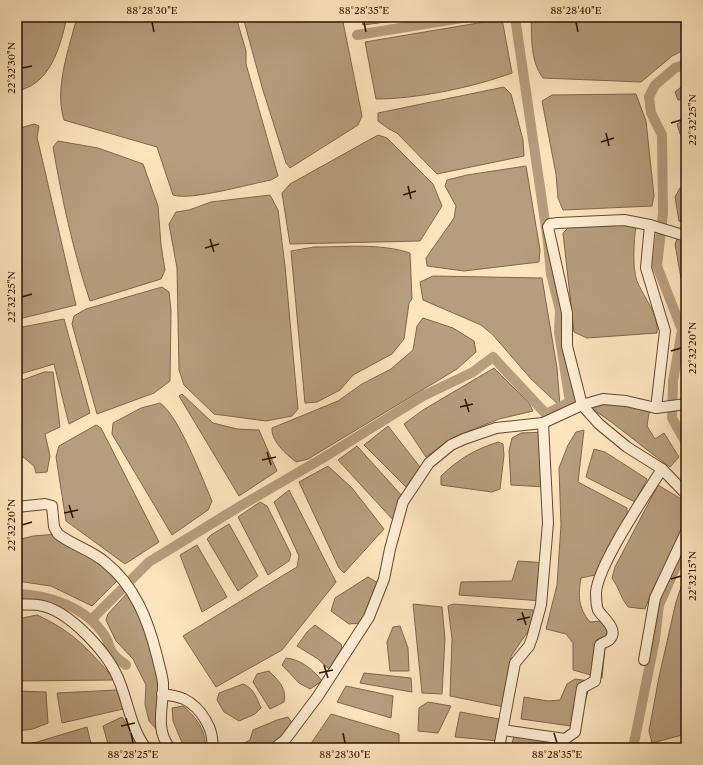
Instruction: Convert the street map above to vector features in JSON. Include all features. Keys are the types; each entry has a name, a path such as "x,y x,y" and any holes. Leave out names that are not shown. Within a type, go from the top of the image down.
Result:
{"street":[{"path":"686,236 624,220 601,220 549,225 566,313 567,346 582,405 599,424 627,447 662,469 686,494"},
{"path":"652,226 646,268 665,331 658,408"},
{"path":"275,748 285,740 318,696 369,617 384,579 390,549 403,502 429,463 451,445 464,439 496,428 543,422 596,400 610,398 658,408 686,404"},
{"path":"499,748 515,663 529,646 541,605 548,523 543,422"},
{"path":"503,730 565,739 575,732 582,688 595,681 600,645 612,636 610,624 598,609 596,592 598,582 619,540 662,469"},
{"path":"17,507 45,504 52,506 54,527 58,534 105,561 129,587 144,616 153,640 163,683 160,721 166,744 170,748"},
{"path":"644,660 655,598 686,532"},
{"path":"17,604 40,605 61,614 79,626 110,662 116,672 138,734 146,748"},
{"path":"162,694 183,699 195,706 210,727 213,741 212,748"}],"shaded area":[{"path":"17,17 67,17 57,52 46,72 38,81 29,87 17,91"},
{"path":"77,17 236,17 246,51 246,64 278,176 271,180 206,194 193,196 173,195 157,147 64,120 61,108 62,82"},
{"path":"243,17 342,17 362,116 358,125 290,168 286,163 262,87"},
{"path":"361,17 424,17 363,25"},
{"path":"531,17 686,17 686,49 672,56 641,82 543,78 534,57"},
{"path":"502,19 512,73 480,83 445,91 409,97 376,99 365,42"},
{"path":"686,83 686,99 678,100 675,92"},
{"path":"504,87 511,94 523,140 524,156 437,174 397,133 378,121 378,113"},
{"path":"636,94 646,121 654,196 652,206 563,210 558,198 556,174 542,101 552,95"},
{"path":"686,119 686,139 680,134 677,124"},
{"path":"34,124 39,126 37,137 76,305 19,319 17,313 17,129"},
{"path":"378,135 387,138 433,184 442,206 420,241 290,244 282,193 290,184"},
{"path":"58,141 98,148 143,164 158,206 161,245 165,270 161,279 90,301 68,225 60,186 53,147"},
{"path":"526,166 540,250 539,262 464,271 427,266 426,258 454,218 456,206 445,186 447,180 467,175"},
{"path":"680,188 686,190 686,223 679,221 675,197"},
{"path":"270,195 278,210 285,266 298,409 292,416 266,421 214,414 184,385 179,370 177,268 169,224 176,212 189,210 211,202"},
{"path":"612,223 636,225 634,254 635,275 656,320 657,333 587,338 574,332 563,233 570,226"},
{"path":"679,235 686,236 686,307 675,244"},
{"path":"314,247 375,247 410,253 412,299 409,303 404,339 392,354 353,375 340,390 317,402 305,403 291,251"},
{"path":"433,276 542,278 557,368 560,406 531,379 493,335 481,325 423,300 420,282"},
{"path":"162,287 169,292 171,310 170,381 154,393 97,414 72,324 74,316 86,309"},
{"path":"423,318 453,328 474,341 476,352 457,369 308,459 296,462 284,451 274,438 272,428 338,401 362,384 391,369 413,350 417,326"},
{"path":"64,319 90,413 69,424 54,364 17,375 17,328"},
{"path":"494,368 529,403 533,411 499,419 454,437 426,457 404,424 423,410"},
{"path":"44,372 53,372 60,427 45,434 50,456 47,472 36,473 34,466 17,452 17,382"},
{"path":"182,394 213,423 237,429 259,430 277,471 239,496 179,396"},
{"path":"600,401 655,410 649,413 647,426 655,439 664,433 679,457 670,467 591,408"},
{"path":"160,403 175,421 182,434 212,501 208,510 172,535 112,434 113,423 141,408"},
{"path":"96,425 101,428 159,542 125,564 66,521 56,457 59,446"},
{"path":"388,426 420,467 406,487 364,445"},
{"path":"584,430 578,482 627,508 627,514 595,575 581,578 580,584 579,596 583,612 586,617 590,622 601,621 615,633 606,637 602,678 573,670 573,643 566,634 546,629 557,585 561,525 559,468 568,445 576,432"},
{"path":"546,432 546,487 511,485 509,451 512,438 521,433"},
{"path":"498,442 503,444 504,455 500,489 492,492 441,485 441,476 461,459 482,448"},
{"path":"357,446 403,497 394,521 338,460"},
{"path":"594,449 605,452 647,479 635,502 586,477"},
{"path":"328,466 352,488 384,529 344,573 339,568 299,482"},
{"path":"658,485 686,502 684,523 669,559 655,585 645,609 628,607 612,578 615,567"},
{"path":"289,490 336,582 282,650 216,687 183,636 297,567 299,556 274,502"},
{"path":"260,502 267,506 291,554 289,561 268,575 238,517"},
{"path":"229,524 258,576 238,591 207,539"},
{"path":"58,534 121,577 92,606 51,586 17,581 17,540 33,536"},
{"path":"197,545 227,597 202,612 180,555"},
{"path":"518,561 547,563 543,601 459,595 461,582 512,581"},
{"path":"686,573 686,734 652,743 649,731 659,677 676,602"},
{"path":"368,577 381,585 361,623 349,624 331,611 335,598"},
{"path":"129,591 161,661 166,740 149,721 145,704 146,685 133,659 116,641 106,620 108,614"},
{"path":"413,604 442,607 445,639 442,694 422,693"},
{"path":"453,604 533,610 535,621 511,656 507,700 504,707 450,696 452,639 448,606"},
{"path":"37,615 50,621 71,635 89,651 115,680 17,681 17,619"},
{"path":"315,625 341,644 343,652 329,669 318,659 297,646 307,632"},
{"path":"400,626 408,648 409,671 390,671 387,642 393,627"},
{"path":"286,658 296,660 306,666 322,681 310,689 299,683 282,665"},
{"path":"269,671 283,688 285,697 284,702 270,709 253,682 257,674"},
{"path":"364,673 411,678 412,692 360,683"},
{"path":"575,679 588,681 588,691 578,727 521,719 524,697 548,701 560,700 567,684"},
{"path":"243,684 250,688 261,708 255,714 239,721 224,712 217,700 219,693"},
{"path":"346,686 393,696 391,718 337,702"},
{"path":"117,690 123,709 62,723 57,693"},
{"path":"17,691 46,692 48,723 33,729 17,731"},
{"path":"428,702 451,706 438,733 418,731 419,708"},
{"path":"183,706 192,714 199,724 204,736 205,748 185,748 183,745 173,721 172,708"},
{"path":"460,712 499,719 499,741 455,737"},
{"path":"331,714 399,734 399,748 308,748"},
{"path":"122,717 142,748 109,748 103,726"},
{"path":"288,717 292,723 286,734 269,748 239,748 239,746 250,740 253,730"},
{"path":"87,727 92,748 20,748 20,747"},
{"path":"515,731 569,734 566,748 511,748"}],"waterway":[{"path":"357,35 468,17"},
{"path":"92,619 149,562 242,505 323,458 423,396 473,372 493,357 546,414 570,402 559,333 560,310 551,274 548,242 515,17"},
{"path":"686,64 675,68 655,85 649,97 651,113 662,135 663,213 657,266 682,330 673,381 672,418 686,443"},
{"path":"633,748 655,639 659,605 686,544"},
{"path":"17,594 54,600 78,610 97,626 105,636 113,654 126,665"}]}
